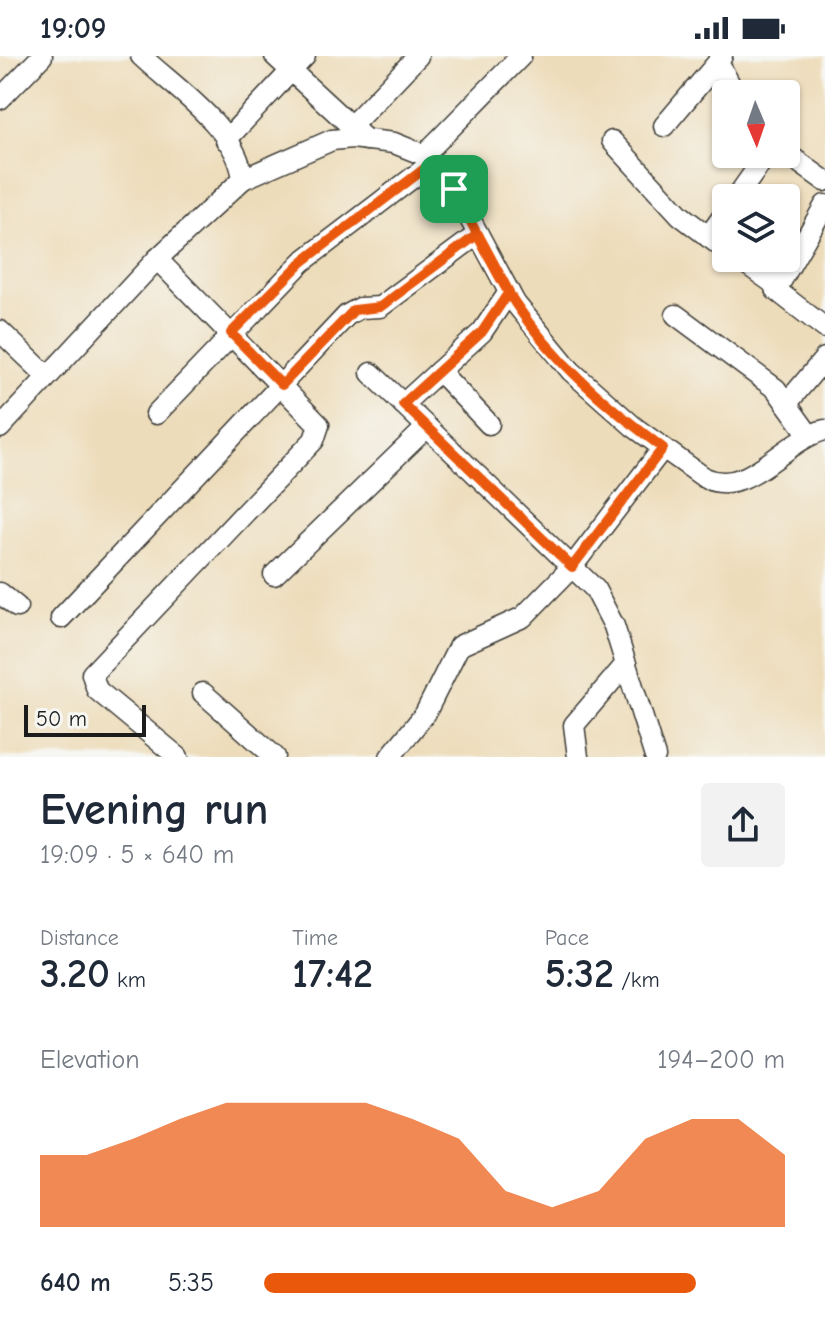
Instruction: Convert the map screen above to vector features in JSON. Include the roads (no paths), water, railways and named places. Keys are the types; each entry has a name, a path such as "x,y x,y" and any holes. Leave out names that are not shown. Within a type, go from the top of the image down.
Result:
{"street":[{"path":"0,99 42,56"},
{"path":"141,56 226,140 241,167 243,179"},
{"path":"275,56 298,63 359,133 410,147 428,159 454,189 509,292 533,328 571,371 663,448 705,478 728,484 740,481 817,433 788,402 676,315"},
{"path":"0,428 157,259 243,179 315,145 359,133 418,56"},
{"path":"156,414 302,262 428,159 521,56"},
{"path":"664,126 720,59 729,80"},
{"path":"226,140 298,63"},
{"path":"612,141 680,215 712,240"},
{"path":"800,163 825,181"},
{"path":"776,290 825,205"},
{"path":"708,237 712,231"},
{"path":"61,618 354,310 380,307 478,234"},
{"path":"157,259 313,417 319,433 92,674 97,690 178,757"},
{"path":"758,272 825,328"},
{"path":"403,404 489,324 509,292"},
{"path":"0,331 47,376"},
{"path":"788,402 825,358"},
{"path":"439,371 489,424"},
{"path":"371,373 595,589 605,606 626,664 648,753"},
{"path":"274,575 427,427"},
{"path":"390,757 425,714 459,646 523,617 572,567 663,448"},
{"path":"0,593 17,607"},
{"path":"578,757 574,725 626,664"},
{"path":"203,693 275,757"}]}
